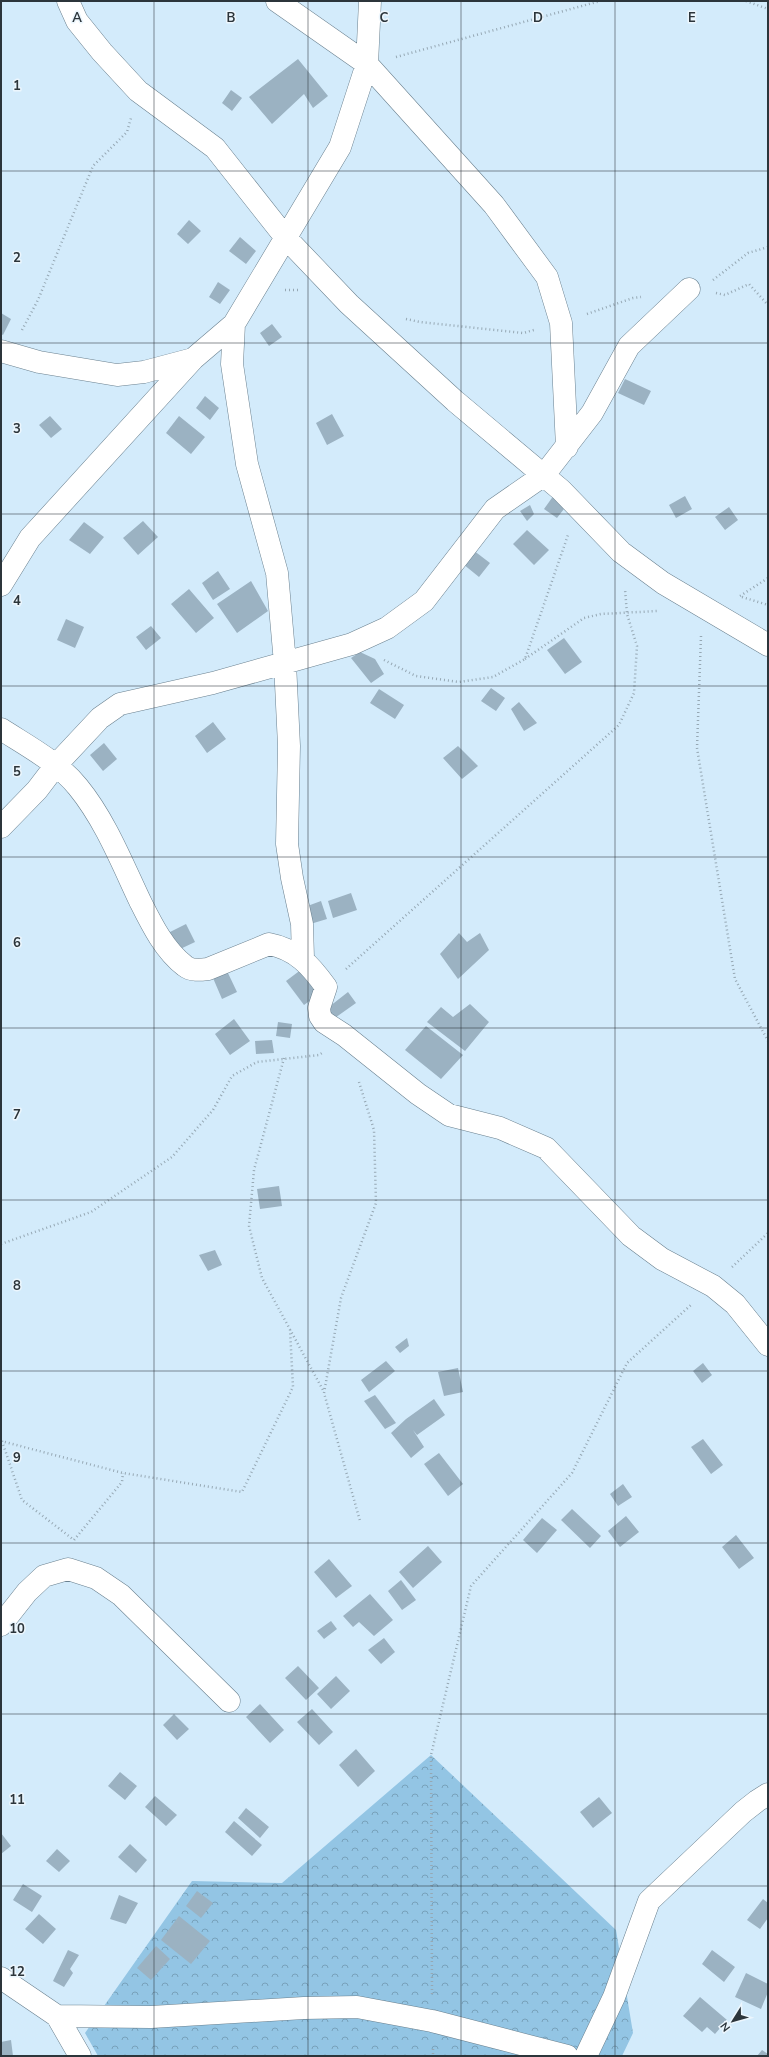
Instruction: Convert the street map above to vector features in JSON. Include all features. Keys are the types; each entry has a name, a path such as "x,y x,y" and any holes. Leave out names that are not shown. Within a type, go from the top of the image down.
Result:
{"street":[{"path":"68,1 77,21 102,52 138,90 215,148 286,238 349,304 455,401 544,475 577,506 621,552 663,583 768,645"},
{"path":"277,1 367,64 494,206 547,277 561,324 567,447"},
{"path":"1,585 30,538 193,359 234,324 255,291 340,147 367,64 370,1"},
{"path":"1,827 37,790 56,766 100,718 120,704 212,683 352,644 387,628 424,601 495,509 544,475 592,413 629,346 689,289"},
{"path":"234,324 232,364 247,464 277,573 286,663 289,746 287,844 292,878 302,924 303,958"},
{"path":"5,352 39,362 117,374 144,372 193,359"},
{"path":"1,729 56,766 78,787 99,817 152,926 185,966 198,970 208,969 269,944 279,946 303,958 326,987 319,1008 320,1016 324,1022 344,1035 418,1094 449,1115 500,1128 546,1148 631,1236 662,1259 713,1286 735,1304 768,1345"},
{"path":"1,1625 27,1592 44,1576 68,1569 96,1578 121,1595 229,1701"},
{"path":"586,2056 614,1997 649,1901 748,1808 768,1794"},
{"path":"1,1978 57,2016 80,2056"},
{"path":"57,2016 158,2017 304,2008 357,2007 432,2021 567,2056"}],"path":[{"path":"367,64 600,1"},
{"path":"746,1 768,9"},
{"path":"5,352 38,300 93,166 127,132 138,90"},
{"path":"689,289 708,284 748,253 768,247"},
{"path":"689,289 725,295 749,284 768,305"},
{"path":"255,291 304,290"},
{"path":"399,317 420,322 523,333 561,324 633,298 649,296"},
{"path":"525,659 563,554 577,506"},
{"path":"326,987 618,725 634,693 636,646 627,614 621,552"},
{"path":"740,596 768,578"},
{"path":"352,644 416,676 459,682 493,677 525,659 584,618 601,614 627,614 702,607 697,748 734,979 768,1041"},
{"path":"1,1244 91,1212 172,1157 213,1110 232,1076 256,1062 320,1054 344,1035"},
{"path":"284,1058 254,1170 249,1226 262,1278 324,1393 360,1521"},
{"path":"324,1393 341,1298 376,1203 374,1130 358,1079"},
{"path":"433,2056 431,1755 471,1586 572,1473 627,1363 713,1286 768,1232"},
{"path":"2,1441 123,1473 242,1492 293,1387 290,1330"},
{"path":"2,1441 22,1500 74,1540 122,1482 123,1473"}],"green space":[{"path":"431,1755 616,1930 633,2033 622,2056 98,2056 85,2033 192,1881 282,1883"}],"building":[{"path":"298,59 328,96 313,108 304,94 272,124 249,97"},
{"path":"231,90 242,98 232,111 222,103"},
{"path":"189,220 201,231 188,244 177,234"},
{"path":"240,237 256,251 246,264 229,251"},
{"path":"218,282 230,290 220,304 209,297"},
{"path":"1,313 11,319 3,335 1,334"},
{"path":"272,324 282,337 269,346 260,333"},
{"path":"625,379 651,391 644,405 618,393"},
{"path":"205,396 219,408 210,420 196,408"},
{"path":"332,414 344,436 327,445 316,423"},
{"path":"50,416 62,429 51,438 39,425"},
{"path":"179,416 205,437 191,454 166,433"},
{"path":"554,495 567,505 557,518 544,509"},
{"path":"685,496 692,509 676,518 669,505"},
{"path":"530,505 534,514 527,521 520,511"},
{"path":"729,507 738,520 725,530 715,517"},
{"path":"143,521 158,537 138,555 123,538"},
{"path":"84,522 104,537 90,554 69,540"},
{"path":"527,530 549,550 534,565 513,544"},
{"path":"473,550 490,563 479,577 463,564"},
{"path":"218,571 230,589 213,600 202,583"},
{"path":"251,581 268,611 237,633 217,604"},
{"path":"189,589 214,618 196,633 171,604"},
{"path":"66,619 84,627 75,648 57,640"},
{"path":"151,626 161,638 146,650 136,637"},
{"path":"564,638 582,662 565,674 547,650"},
{"path":"360,652 375,659 384,674 371,683 351,658"},
{"path":"491,688 505,698 496,711 481,701"},
{"path":"379,689 404,705 395,719 370,703"},
{"path":"519,702 537,723 524,731 511,709"},
{"path":"213,722 226,739 207,753 195,736"},
{"path":"104,743 117,759 103,771 90,755"},
{"path":"458,746 478,766 462,779 443,758"},
{"path":"351,893 357,910 333,918 328,901"},
{"path":"321,901 327,919 307,925 302,908"},
{"path":"186,924 195,942 176,951 168,933"},
{"path":"459,933 467,942 480,933 489,950 458,979 440,954"},
{"path":"302,969 319,994 304,1005 286,981"},
{"path":"227,971 237,992 222,999 213,978"},
{"path":"348,992 356,1003 332,1020 325,1010"},
{"path":"470,1004 489,1022 465,1051 427,1022 441,1007 453,1017"},
{"path":"234,1019 250,1041 230,1055 215,1034"},
{"path":"278,1022 292,1024 290,1038 276,1036"},
{"path":"426,1026 463,1055 441,1079 405,1050"},
{"path":"272,1040 274,1053 256,1054 255,1041"},
{"path":"279,1186 282,1206 260,1209 257,1189"},
{"path":"215,1250 222,1265 208,1271 199,1255"},
{"path":"407,1338 409,1346 400,1353 395,1347"},
{"path":"386,1361 395,1371 369,1392 361,1380"},
{"path":"703,1363 712,1375 702,1383 693,1371"},
{"path":"458,1368 463,1392 444,1396 438,1372"},
{"path":"375,1395 396,1423 385,1429 364,1401"},
{"path":"434,1399 445,1415 417,1435 413,1430 424,1447 411,1458 391,1433 406,1419"},
{"path":"703,1439 723,1465 711,1474 691,1447"},
{"path":"439,1453 463,1484 448,1496 424,1464"},
{"path":"623,1484 632,1497 618,1506 610,1494"},
{"path":"572,1509 601,1536 590,1548 561,1520"},
{"path":"626,1516 639,1532 620,1547 608,1531"},
{"path":"542,1518 557,1530 537,1553 523,1540"},
{"path":"736,1535 754,1558 739,1569 722,1547"},
{"path":"428,1546 442,1562 413,1588 399,1572"},
{"path":"329,1559 352,1586 336,1598 314,1572"},
{"path":"401,1580 416,1600 402,1610 388,1591"},
{"path":"370,1594 393,1620 374,1636 359,1622 353,1627 343,1616"},
{"path":"331,1621 337,1629 324,1639 317,1631"},
{"path":"384,1638 395,1652 381,1664 368,1650"},
{"path":"298,1666 319,1688 306,1700 285,1678"},
{"path":"336,1676 350,1691 331,1709 317,1694"},
{"path":"260,1704 284,1730 270,1743 246,1717"},
{"path":"312,1709 333,1732 319,1745 297,1722"},
{"path":"174,1714 189,1729 177,1740 163,1725"},
{"path":"356,1749 375,1771 358,1787 339,1765"},
{"path":"120,1772 137,1786 125,1800 108,1786"},
{"path":"155,1796 177,1815 166,1826 145,1807"},
{"path":"599,1797 612,1813 593,1828 580,1812"},
{"path":"246,1808 269,1827 260,1838 238,1818"},
{"path":"234,1821 262,1845 252,1856 225,1832"},
{"path":"1,1833 11,1846 1,1854"},
{"path":"130,1844 147,1860 136,1873 118,1857"},
{"path":"57,1849 70,1861 59,1872 46,1861"},
{"path":"23,1884 42,1896 32,1912 13,1900"},
{"path":"197,1891 213,1903 201,1918 186,1906"},
{"path":"119,1895 138,1903 126,1924 110,1919"},
{"path":"763,1899 768,1903 768,1918 760,1929 747,1920"},
{"path":"39,1914 56,1929 43,1944 25,1929"},
{"path":"179,1916 210,1941 191,1964 161,1940"},
{"path":"156,1946 170,1959 151,1980 137,1968"},
{"path":"68,1950 79,1955 70,1969 73,1973 64,1987 53,1981"},
{"path":"712,1950 735,1967 724,1982 702,1964"},
{"path":"746,1973 768,1984 768,1992 761,2009 735,1997"},
{"path":"700,1997 727,2020 715,2034 707,2027 702,2032 683,2016"},
{"path":"11,2040 13,2056 1,2056 1,2042"},
{"path":"762,2050 768,2054 768,2056 757,2056"}]}
